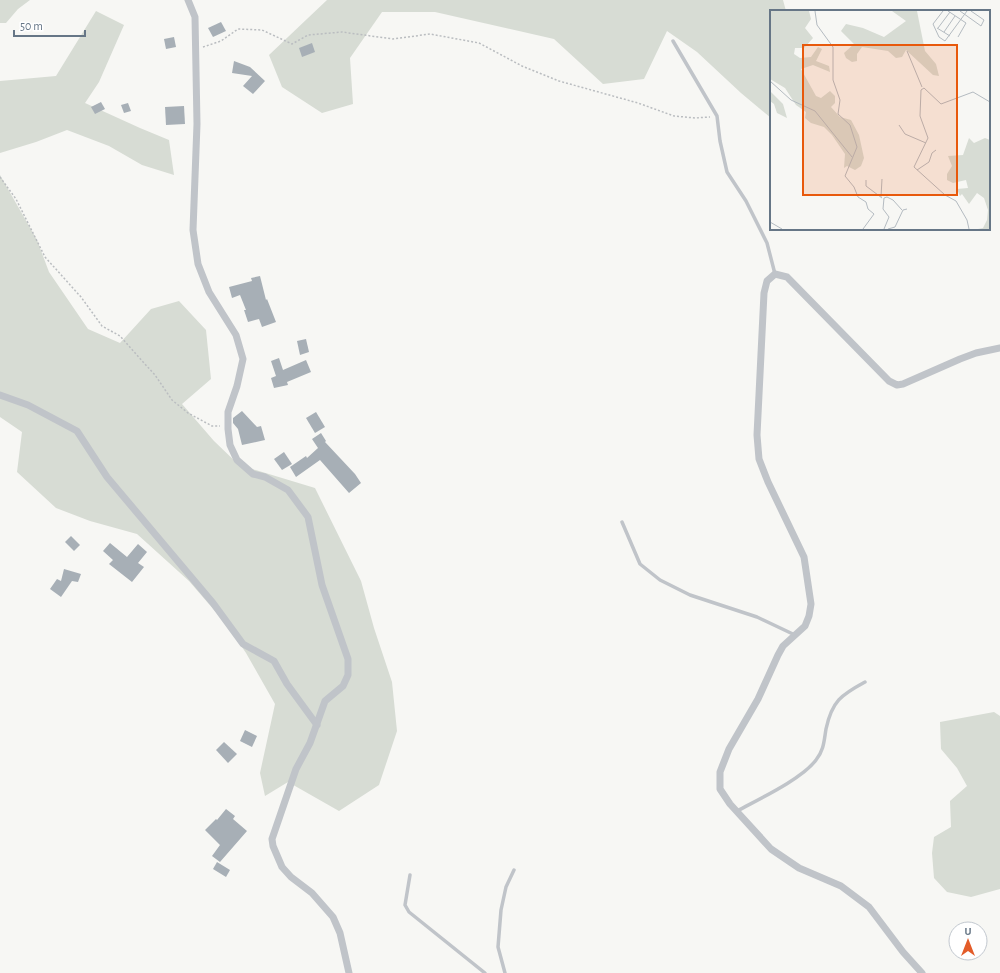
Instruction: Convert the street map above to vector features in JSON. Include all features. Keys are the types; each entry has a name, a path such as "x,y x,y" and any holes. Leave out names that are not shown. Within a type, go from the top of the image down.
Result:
{"street":[{"path":"188,0 195,17 197,124 193,230 198,264 209,292 236,335 243,359 237,386 228,412 230,445 237,460 253,474 265,477 288,490 308,517 322,586 348,659 348,675 343,686 325,701 310,743 296,769 272,839 273,846 282,867 291,877 312,892 333,917 340,933 349,973"},
{"path":"922,973 903,952 869,907 841,886 799,868 770,849 720,789 720,772 729,749 758,699 783,646 805,626 809,616 811,604 804,557 768,482 759,459 757,435 764,293 767,281 775,274 787,277 889,381 897,385 976,353 1000,348"},
{"path":"0,395 28,405 77,431 108,477 213,603 242,644 274,661 287,684 317,726"}],"lane":[{"path":"673,41 717,116 720,142 727,172 746,201 767,243 775,274"},
{"path":"622,522 640,564 660,580 690,595 757,617 795,635"},
{"path":"737,811 795,778 816,761 823,749 826,729 838,699 865,682"},
{"path":"505,973 498,947 501,910 506,887 514,870"},
{"path":"410,875 405,905 408,912 485,973"}],"path":[{"path":"195,49 221,41 238,29 262,30 292,44 308,35 342,32 393,38 430,34 479,43 522,66 559,81 638,103 674,116 695,118 717,116"},
{"path":"0,177 16,199 45,257 81,297 102,326 120,336 155,375 172,400 188,413 212,426 228,426"}],"shaded area":[{"path":"0,0 30,0 18,9 6,23 0,23"},
{"path":"327,0 783,0 786,10 770,10 770,117 741,93 697,52 667,31 644,79 603,84 554,39 435,12 382,12 350,58 353,104 322,113 282,87 269,55"},
{"path":"96,11 124,25 99,82 85,103 169,140 174,175 142,165 109,146 67,130 36,142 0,153 0,81 56,76"},
{"path":"0,175 37,240 49,272 88,329 120,343 151,309 179,301 206,330 211,379 182,404 214,441 239,465 315,488 361,581 374,628 392,682 397,731 379,785 339,811 288,782 265,796 260,773 275,704 246,653 227,625 189,581 137,534 90,521 56,508 17,472 22,432 0,417"},
{"path":"994,712 1000,716 1000,889 971,897 947,892 934,878 932,853 934,837 951,827 950,801 967,786 957,768 941,749 940,722"}],"building":[{"path":"221,22 226,31 213,37 208,28"},
{"path":"174,37 176,47 166,49 164,39"},
{"path":"312,43 315,52 302,57 299,48"},
{"path":"234,61 250,67 265,81 253,94 243,86 252,76 232,73"},
{"path":"101,102 105,109 95,114 91,107"},
{"path":"128,103 131,111 124,113 121,105"},
{"path":"184,106 185,124 166,125 165,107"},
{"path":"260,276 266,300 267,299 276,322 262,327 259,319 248,322 244,310 246,310 240,295 232,298 229,287 252,281 251,278"},
{"path":"306,339 309,352 300,355 297,341"},
{"path":"279,358 283,370 306,360 311,372 287,382 288,385 274,388 271,378 276,376 271,361"},
{"path":"242,411 257,427 261,426 265,440 242,445 238,429 233,423 233,418"},
{"path":"316,412 325,427 315,433 306,418"},
{"path":"321,433 326,441 325,442 355,474 361,483 349,493 320,460 296,477 290,467 306,456 307,458 318,448 312,439"},
{"path":"284,452 292,464 282,470 274,459"},
{"path":"71,536 80,545 74,551 65,542"},
{"path":"110,543 127,557 138,544 147,552 138,563 144,567 132,582 109,564 113,560 103,551"},
{"path":"64,569 81,574 78,582 72,581 61,597 50,589 57,579 61,581"},
{"path":"245,730 257,736 252,747 240,741"},
{"path":"224,742 237,754 228,763 216,750"},
{"path":"226,809 235,816 233,819 247,831 220,862 212,856 220,845 205,830 216,819 217,820"},
{"path":"217,862 230,870 226,877 213,869"}]}
